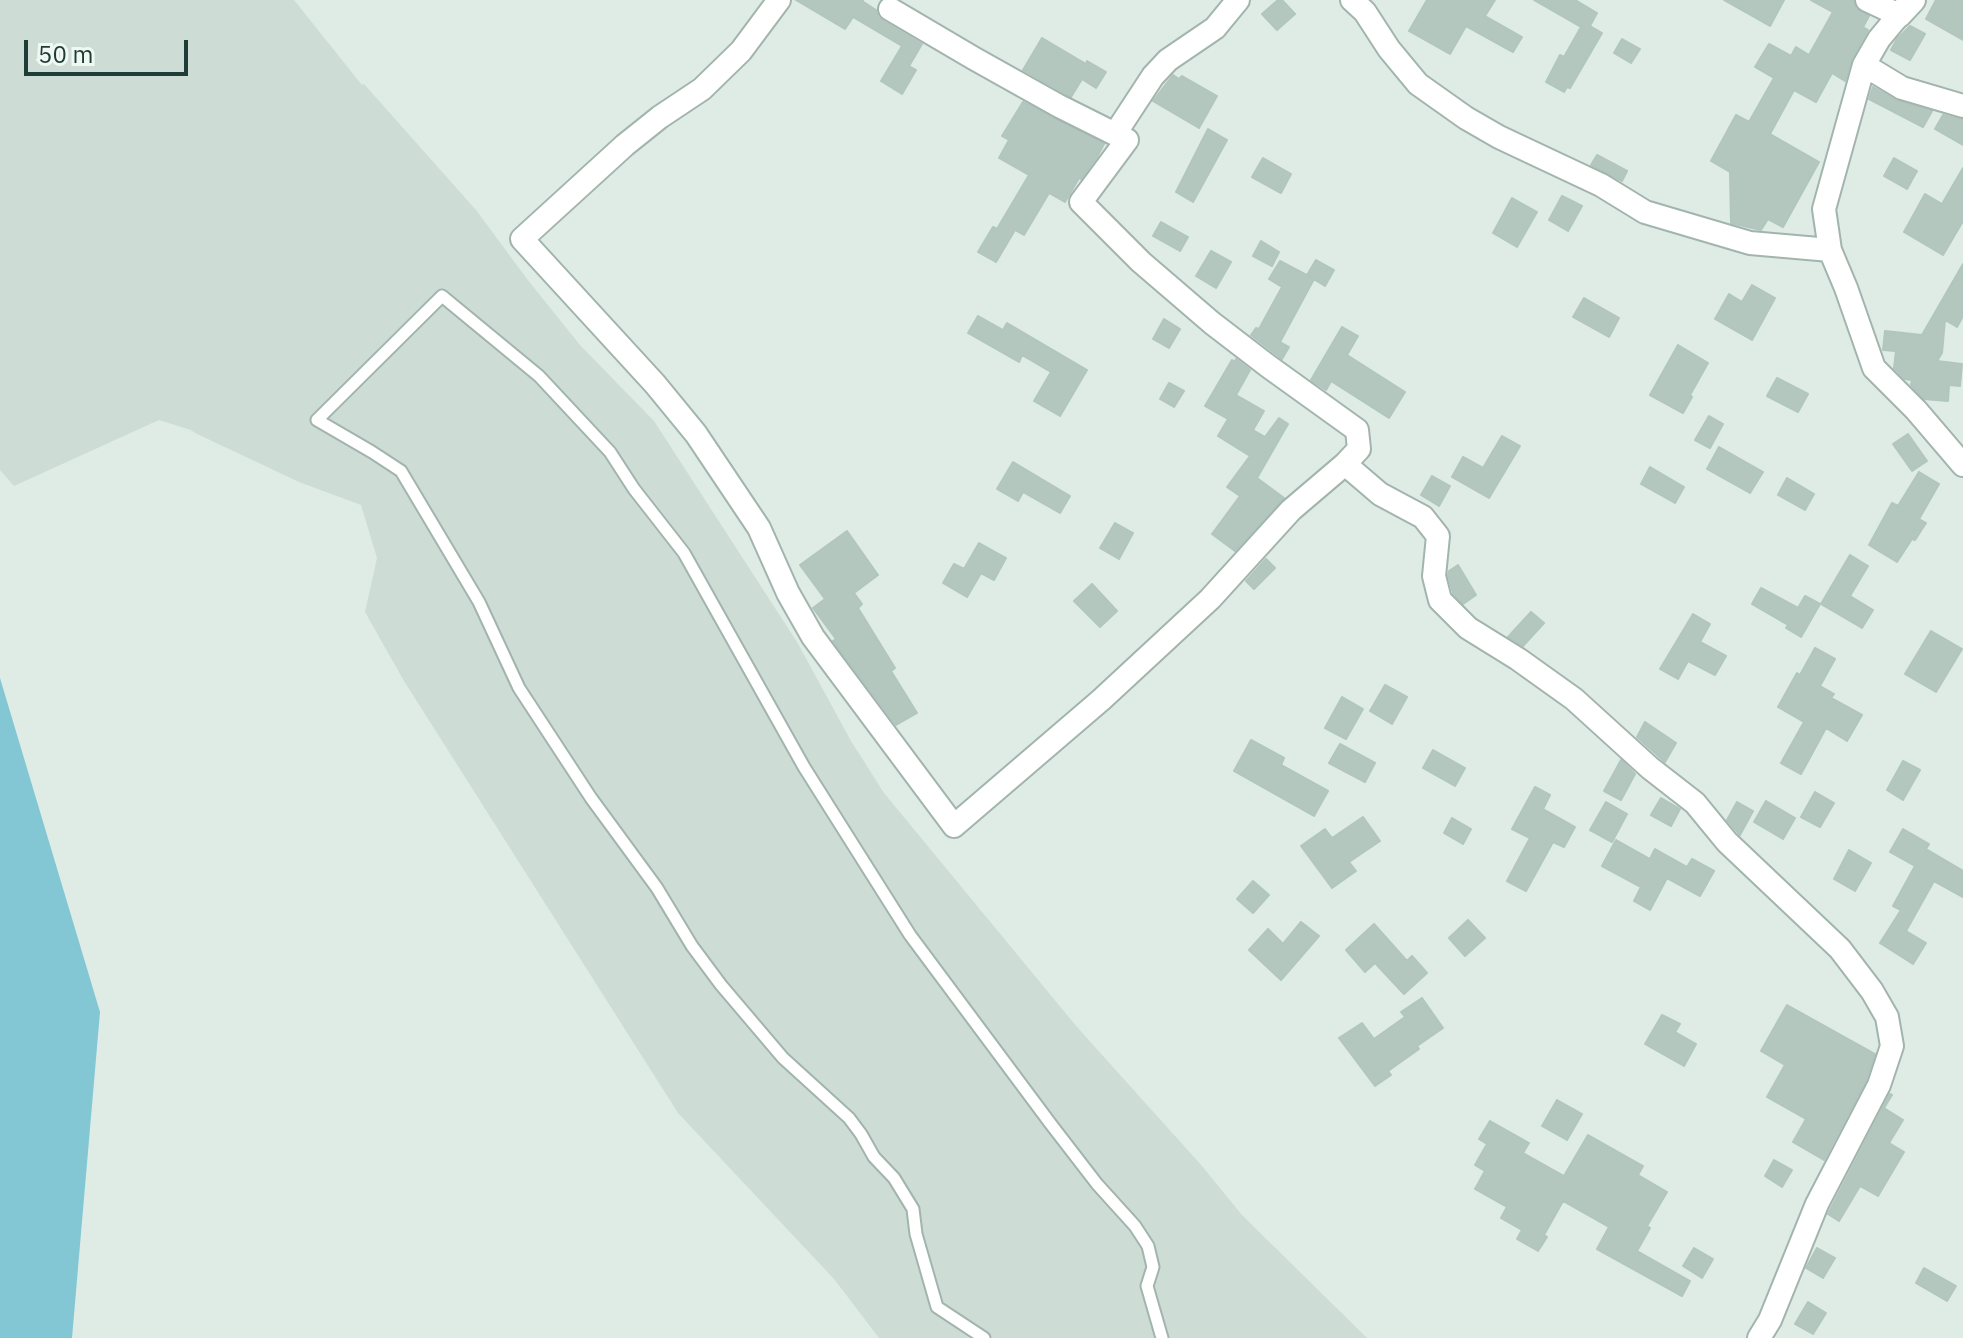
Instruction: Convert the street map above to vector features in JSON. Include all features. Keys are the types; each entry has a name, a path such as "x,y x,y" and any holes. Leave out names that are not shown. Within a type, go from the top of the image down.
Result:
{"street":[{"path":"779,0 741,51 702,89 625,145 522,239 655,384 696,434 759,528 788,593 813,637 954,826 1101,700 1210,599 1284,517 1359,449 1357,430 1212,323 1141,262 1081,202 1127,140 975,59 892,3"},
{"path":"1115,134 1153,76 1168,60 1215,28 1238,0"},
{"path":"1352,0 1365,12 1389,49 1418,84 1499,137 1601,185 1645,212 1750,243 1830,250"},
{"path":"1867,0 1906,7 1879,39 1864,65 1824,209 1830,250 1874,368 1916,410 1963,465"},
{"path":"1864,65 1902,88 1963,106"},
{"path":"1345,464 1380,494 1423,517 1438,536 1434,576 1440,600 1468,628 1574,699 1650,768 1695,803 1727,842 1840,949 1872,991 1887,1017 1892,1046 1879,1085 1817,1204 1770,1320 1759,1338"}],"lane":[{"path":"984,1338 937,1307 916,1234 913,1209 894,1178 874,1157 849,1118 783,1058 721,985 692,946 657,888 591,798 519,688 479,602 401,471 317,420 442,296 539,376 610,452 634,489 684,553 804,767 910,935 1050,1123 1148,1246 1153,1267 1147,1286 1162,1338"}],"shaded area":[{"path":"0,0 294,0 362,85 476,210 580,345 654,421 797,642 851,741 884,793 1077,1027 1242,1215 1367,1338 879,1338 834,1279 678,1113 404,681 365,612 377,558 361,505 299,482 191,430 159,420 14,486 0,470"}],"water":[{"path":"0,678 100,1012 72,1338 0,1338"}],"building":[{"path":"796,0 863,0 876,10 883,21 922,44 909,66 916,70 902,94 881,81 902,46 853,17 845,29"},
{"path":"1282,0 1295,14 1277,30 1262,14"},
{"path":"1427,0 1495,0 1485,16 1522,37 1513,52 1466,26 1450,54 1409,31"},
{"path":"1534,0 1575,0 1597,13 1590,26 1602,33 1570,88 1567,87 1564,92 1546,82 1560,55 1564,57 1581,27"},
{"path":"1724,0 1784,0 1770,26"},
{"path":"1811,0 1853,0 1856,9 1869,16 1863,27 1868,30 1852,58 1845,81 1832,73 1816,102 1794,90 1770,134 1819,162 1783,227 1768,219 1761,230 1731,223 1730,172 1711,161 1736,115 1749,122 1774,78 1755,67 1769,44 1791,56 1796,47 1809,55 1833,12"},
{"path":"1936,0 1963,0 1963,40 1926,19"},
{"path":"1910,26 1925,34 1910,60 1891,50"},
{"path":"1042,38 1106,72 1096,88 1082,79 1071,97 1023,70"},
{"path":"1622,39 1640,49 1631,63 1614,53"},
{"path":"1173,75 1179,79 1182,76 1217,96 1199,128 1153,101"},
{"path":"1873,87 1898,101 1932,111 1923,127 1869,99"},
{"path":"1023,102 1104,144 1065,202 1049,193 1024,235 1015,230 996,262 978,252 993,227 997,229 1029,175 999,158 1009,140 1002,136"},
{"path":"1943,115 1963,120 1963,145 1935,129"},
{"path":"1208,129 1227,140 1193,202 1176,192"},
{"path":"1597,155 1627,171 1622,181 1591,165"},
{"path":"1263,158 1291,174 1281,193 1252,177"},
{"path":"1894,158 1917,171 1907,189 1884,176"},
{"path":"1963,168 1963,221 1943,255 1904,232 1925,194 1942,204"},
{"path":"1562,196 1582,206 1568,231 1549,220"},
{"path":"1512,198 1537,212 1517,247 1493,233"},
{"path":"1161,222 1188,237 1180,251 1153,236"},
{"path":"1261,241 1279,252 1272,266 1253,256"},
{"path":"1211,251 1231,262 1216,288 1196,276"},
{"path":"1316,260 1334,270 1325,286 1307,275"},
{"path":"1280,261 1314,279 1280,342 1289,347 1282,359 1251,335 1256,328 1259,329 1282,287 1269,279"},
{"path":"1963,264 1963,316 1957,327 1945,320 1942,353 1937,361 1962,364 1960,386 1949,385 1948,401 1924,399 1911,385 1912,380 1905,379 1894,368 1896,351 1883,350 1885,331 1922,335"},
{"path":"1752,285 1775,298 1752,340 1715,319 1729,294 1742,302"},
{"path":"1584,298 1619,318 1609,337 1573,317"},
{"path":"978,316 1003,330 1007,323 1087,370 1060,416 1034,401 1051,372 1022,355 1019,362 968,333"},
{"path":"1164,319 1180,329 1169,348 1153,339"},
{"path":"1342,327 1358,336 1347,355 1405,392 1389,418 1331,381 1326,390 1311,380"},
{"path":"1678,345 1708,363 1683,413 1650,395"},
{"path":"1236,359 1250,370 1236,395 1264,411 1253,430 1265,437 1279,418 1288,424 1257,478 1284,498 1235,551 1212,534 1240,496 1227,487 1250,456 1218,436 1228,419 1205,406 1232,360 1235,362"},
{"path":"1777,378 1808,394 1798,412 1767,396"},
{"path":"1169,383 1184,391 1174,407 1160,399"},
{"path":"1709,416 1723,424 1710,448 1695,440"},
{"path":"1908,434 1927,461 1912,471 1893,444"},
{"path":"1502,436 1520,446 1489,498 1452,477 1463,457 1483,468"},
{"path":"1719,447 1763,472 1750,493 1707,469"},
{"path":"1013,462 1070,496 1060,513 1023,492 1018,501 997,489"},
{"path":"1650,467 1684,487 1675,503 1641,484"},
{"path":"1919,472 1939,484 1919,519 1926,523 1897,562 1869,545 1892,503 1898,506"},
{"path":"1432,476 1450,486 1439,506 1421,495"},
{"path":"1787,478 1814,494 1805,510 1778,495"},
{"path":"1115,523 1133,533 1119,559 1100,548"},
{"path":"847,531 878,575 854,593 862,604 858,608 895,668 891,671 917,713 896,725 833,641 836,639 813,608 825,599 800,565"},
{"path":"979,543 1006,558 994,580 981,573 967,597 943,583 954,564 964,569"},
{"path":"1850,555 1868,566 1850,596 1873,610 1862,628 1821,604"},
{"path":"1266,559 1275,568 1254,589 1246,581"},
{"path":"1458,565 1476,595 1463,604 1453,593 1448,575"},
{"path":"1092,584 1117,611 1100,627 1074,601"},
{"path":"1761,588 1798,608 1805,596 1820,604 1801,637 1786,628 1788,625 1752,604"},
{"path":"1531,612 1544,623 1523,646 1508,637"},
{"path":"1693,614 1710,624 1700,642 1726,656 1715,675 1688,661 1678,679 1660,669"},
{"path":"1931,631 1962,649 1936,692 1905,674"},
{"path":"1815,648 1835,659 1820,686 1834,694 1831,698 1862,715 1847,741 1826,728 1801,774 1781,763 1804,722 1778,707"},
{"path":"1385,685 1407,697 1392,724 1370,711"},
{"path":"1342,697 1363,709 1346,739 1325,728"},
{"path":"1645,722 1676,743 1665,762 1637,737"},
{"path":"1251,740 1284,758 1281,765 1328,791 1314,816 1234,771"},
{"path":"1340,744 1375,763 1365,782 1329,763"},
{"path":"1433,750 1465,768 1455,786 1423,768"},
{"path":"1621,760 1635,774 1621,800 1604,791"},
{"path":"1903,761 1920,770 1903,800 1887,790"},
{"path":"1535,787 1550,795 1543,809 1575,827 1564,847 1553,842 1526,891 1507,881 1530,838 1512,829"},
{"path":"1815,792 1834,803 1820,827 1801,817"},
{"path":"1661,798 1680,809 1671,826 1651,815"},
{"path":"1766,801 1795,818 1783,839 1754,822"},
{"path":"1606,802 1627,814 1612,842 1590,830"},
{"path":"1737,802 1753,811 1740,835 1727,820"},
{"path":"1363,817 1380,841 1349,862 1356,871 1332,888 1301,846 1325,829 1332,838"},
{"path":"1452,818 1471,829 1463,844 1444,833"},
{"path":"1903,829 1929,844 1926,849 1963,871 1963,897 1934,881 1906,931 1926,943 1913,964 1880,943 1901,910 1893,906 1915,866 1890,852"},
{"path":"1616,840 1650,859 1655,849 1687,867 1692,859 1714,871 1700,896 1667,878 1650,910 1634,901 1641,887 1602,866"},
{"path":"1849,850 1871,863 1855,891 1834,879"},
{"path":"1253,881 1269,895 1253,913 1237,899"},
{"path":"1468,920 1485,938 1465,956 1449,938"},
{"path":"1301,922 1319,936 1281,980 1249,950 1268,929 1283,944"},
{"path":"1374,924 1407,961 1412,956 1427,973 1404,994 1375,963 1365,972 1346,950"},
{"path":"1422,998 1443,1028 1417,1046 1419,1049 1388,1071 1391,1075 1375,1086 1339,1038 1362,1023 1374,1039 1405,1017 1401,1012"},
{"path":"1787,1005 1875,1054 1866,1080 1824,1160 1793,1142 1806,1119 1767,1097 1785,1065 1761,1051"},
{"path":"1662,1015 1680,1024 1675,1032 1696,1044 1684,1066 1645,1044"},
{"path":"1890,1094 1884,1108 1903,1120 1889,1143 1904,1152 1878,1196 1860,1186 1839,1221 1828,1214"},
{"path":"1557,1100 1582,1114 1567,1140 1542,1126"},
{"path":"1490,1121 1529,1143 1523,1153 1564,1176 1588,1135 1643,1166 1638,1175 1667,1192 1647,1226 1650,1228 1637,1251 1690,1281 1682,1296 1597,1249 1609,1227 1563,1201 1538,1251 1517,1239 1522,1230 1501,1218 1507,1207 1475,1189 1485,1171 1475,1165 1487,1144 1479,1139"},
{"path":"1774,1160 1792,1170 1782,1187 1765,1176"},
{"path":"1694,1248 1713,1259 1702,1278 1683,1266"},
{"path":"1817,1248 1835,1258 1823,1278 1806,1268"},
{"path":"1924,1268 1956,1286 1947,1301 1916,1283"},
{"path":"1808,1302 1826,1313 1813,1334 1795,1324"}]}
